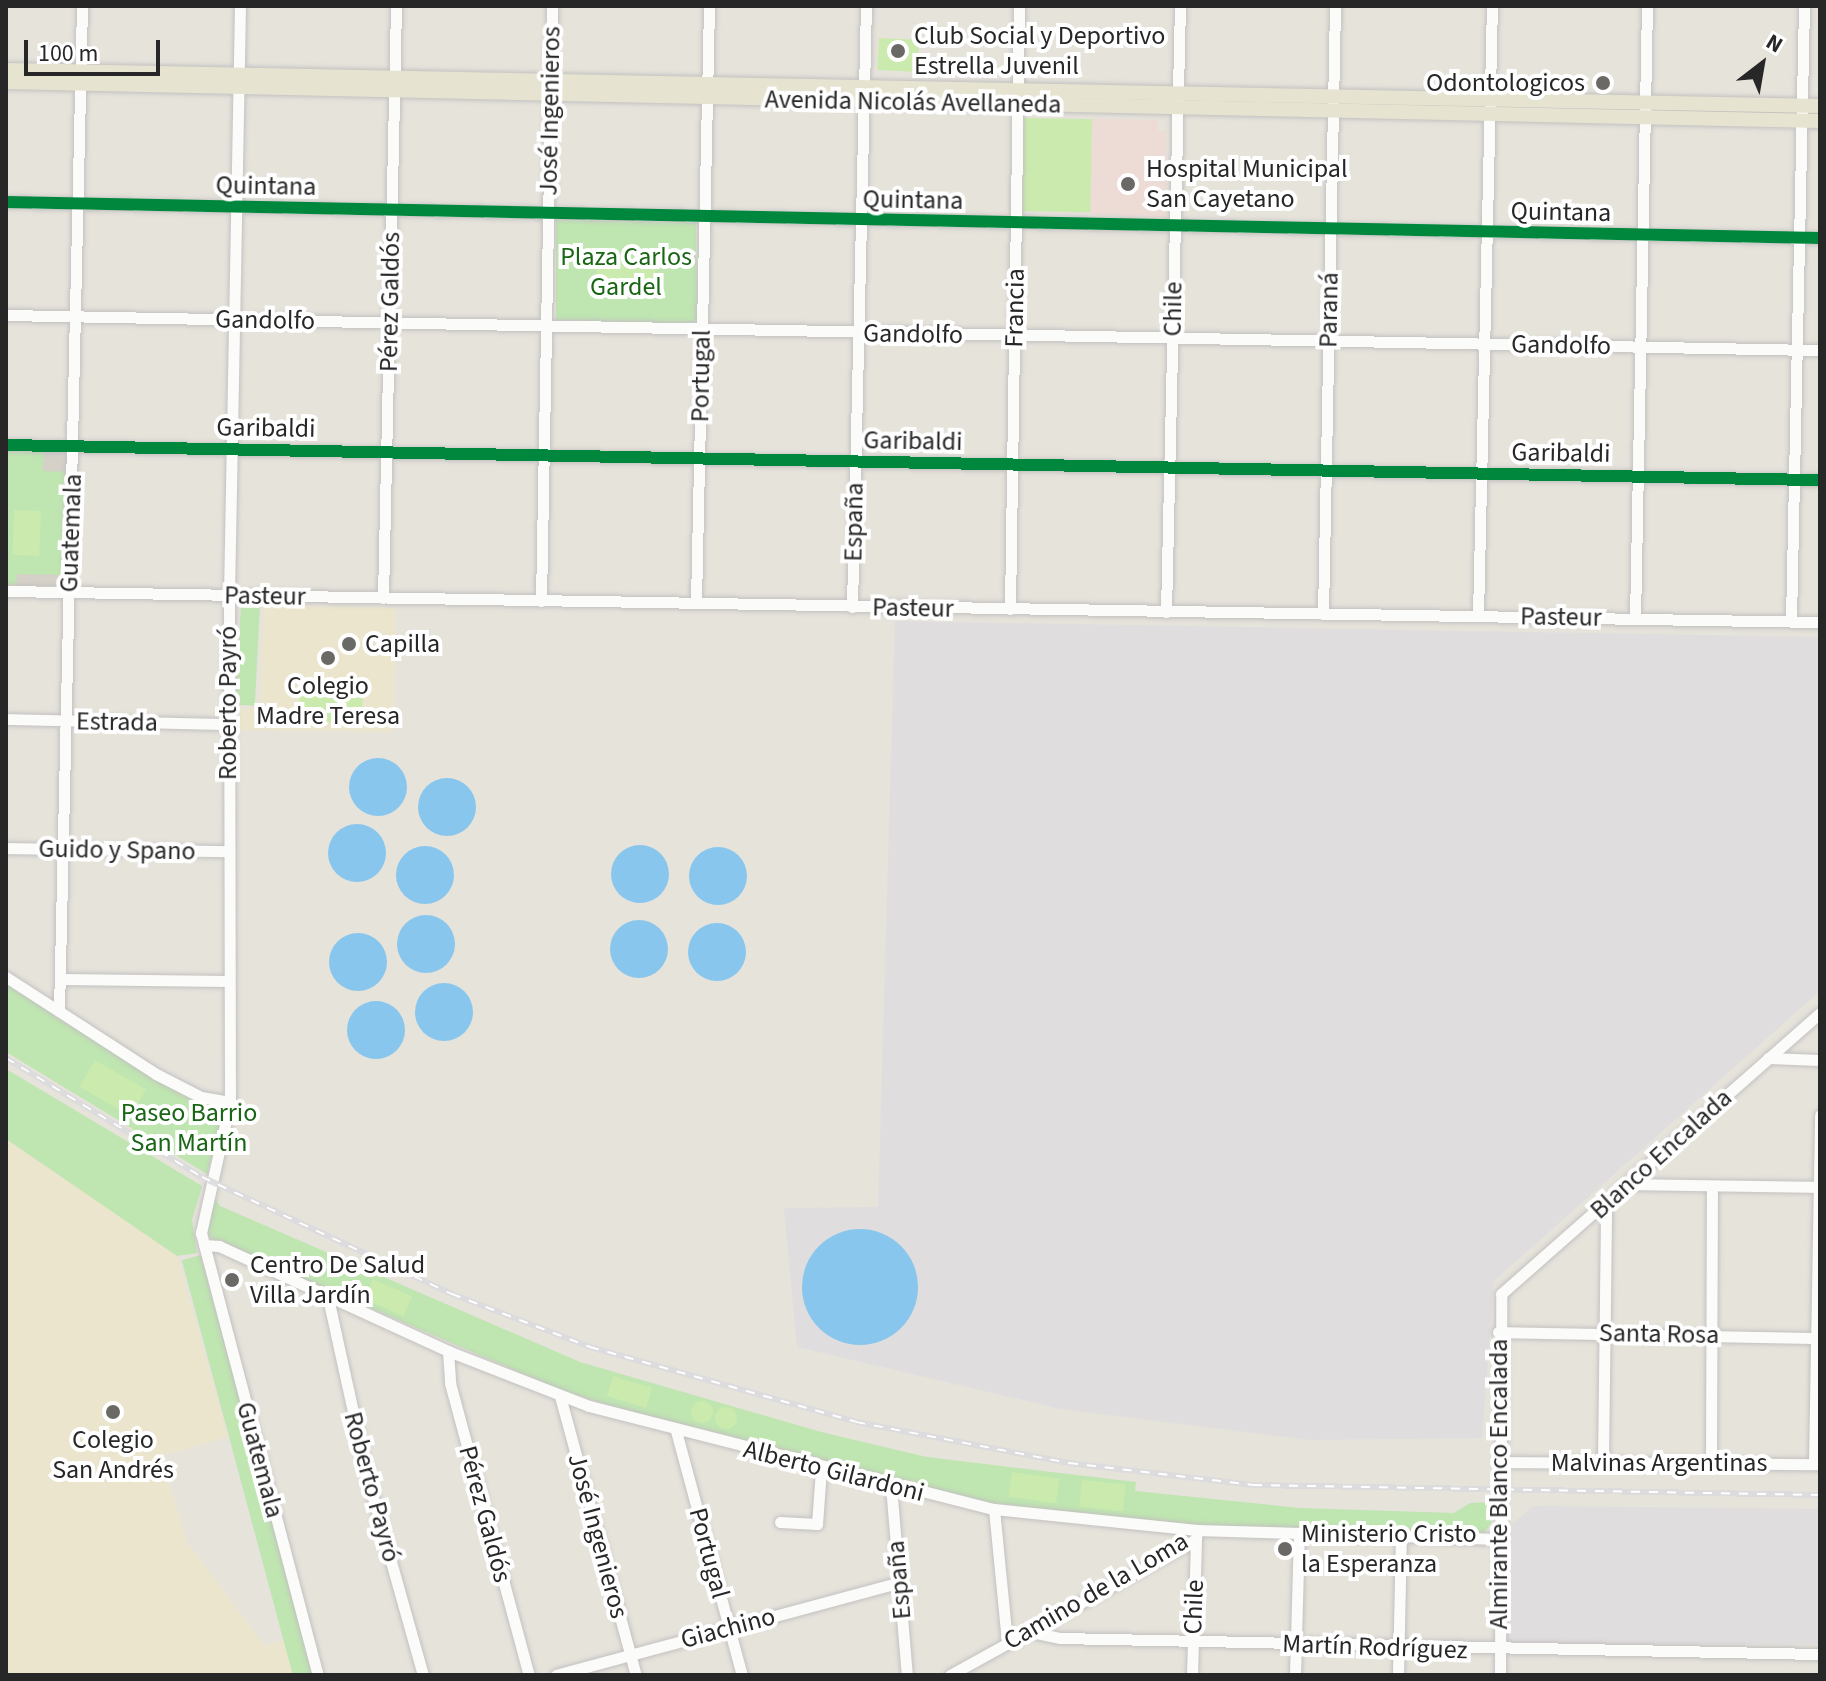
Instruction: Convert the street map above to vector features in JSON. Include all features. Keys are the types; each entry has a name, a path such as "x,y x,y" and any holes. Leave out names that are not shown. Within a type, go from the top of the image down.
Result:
{"main road":[{"name":"Avenida Nicolás Avellaneda","path":"6,70 81,78"},
{"name":"Avenida Nicolás Avellaneda","path":"6,82 81,78 1802,113 1820,106"},
{"name":"Avenida Nicolás Avellaneda","path":"1802,113 1820,121"}],"street":[{"name":"Guatemala","path":"59,1011 69,721 82,6"},
{"name":"Roberto Payró","path":"226,1130 230,1107 227,981 229,595 240,6"},
{"name":"Pérez Galdós","path":"383,598 396,6"},
{"name":"José Ingenieros","path":"541,601 552,6"},
{"name":"Portugal","path":"696,602 709,6"},
{"name":"España","path":"852,607 866,6"},
{"name":"Francia","path":"1010,609 1019,6"},
{"name":"Chile","path":"1166,612 1180,6"},
{"name":"Paraná","path":"1323,614 1335,6"},
{"path":"1478,616 1492,6"},
{"path":"1635,619 1647,6"},
{"path":"1791,621 1804,6"},
{"name":"Quintana","path":"6,202 1016,225 1820,238"},
{"name":"Gandolfo","path":"6,315 1014,337 1820,350"},
{"name":"Garibaldi","path":"6,445 1820,480"},
{"name":"Pasteur","path":"6,591 1820,622"},
{"name":"Estrada","path":"6,719 228,724"},
{"name":"Guido y Spano","path":"6,848 227,851"},
{"path":"6,977 181,1087 230,1107"},
{"path":"62,979 227,981"},
{"name":"Blanco Encalada","path":"1501,1294 1820,1013"},
{"path":"1768,1058 1820,1060"},
{"path":"1817,1464 1820,1115"},
{"name":"Guatemala","path":"226,1130 202,1217 204,1245 318,1675"},
{"path":"1628,1184 1819,1187"},
{"path":"1711,1463 1712,1186"},
{"path":"1603,1462 1606,1204"},
{"name":"Alberto Gilardoni","path":"204,1245 219,1246 448,1351 560,1396 676,1431 891,1486 994,1509 1196,1534 1299,1533 1499,1539"},
{"name":"Almirante Blanco Encalada","path":"1500,1675 1498,1332 1501,1294"},
{"name":"Roberto Payró","path":"328,1298 367,1476 423,1675"},
{"name":"Santa Rosa","path":"1498,1332 1819,1338"},
{"name":"Pérez Galdós","path":"448,1351 450,1383 529,1675"},
{"name":"José Ingenieros","path":"560,1396 636,1675"},
{"name":"Portugal","path":"676,1431 742,1675"},
{"name":"Malvinas Argentinas","path":"1499,1462 1817,1464"},
{"path":"780,1522 817,1524 821,1469"},
{"name":"España","path":"891,1486 907,1675"},
{"path":"994,1509 1007,1642"},
{"path":"1295,1675 1299,1533"},
{"name":"Chile","path":"1192,1675 1196,1534"},
{"name":"Camino de la Loma","path":"950,1675 1196,1534"},
{"path":"1398,1675 1401,1536"},
{"name":"Giachino","path":"556,1675 901,1582"},
{"name":"Martín Rodríguez","path":"1027,1631 1060,1638 1193,1642 1820,1654"}],"shaded area":[{"name":"Hospital Municipal San Cayetano","path":"1092,119 1158,120 1158,131 1166,131 1166,218 1090,214"},
{"path":"44,450 66,452 68,472 43,471"},
{"path":"16,574 64,575 58,586 17,586"},
{"name":"Colegio Madre Teresa","path":"264,605 396,608 394,732 240,730 240,708 259,709"},
{"path":"895,621 1820,637 1820,991 1494,1281 1482,1438 1311,1440 1061,1409 797,1347 784,1208 878,1207"},
{"name":"Colegio San Andrés","path":"6,1139 177,1256 228,1437 161,1456 187,1542 264,1645 284,1640 294,1675 6,1675"},
{"path":"1533,1506 1820,1509 1820,1644 1506,1644 1505,1530"}],"green space":[{"name":"Club Social y Deportivo Estrella Juvenil","path":"879,38 919,40 917,72 877,70"},
{"path":"1024,118 1092,119 1090,212 1022,211"},
{"name":"Plaza Carlos Gardel","path":"556,220 696,223 697,319 690,324 556,320"},
{"path":"597,260 656,262 655,294 596,292"},
{"path":"6,450 61,451 68,457 63,581 58,586 6,585"},
{"path":"14,510 41,511 39,556 12,555"},
{"path":"241,605 260,606 255,706 236,705"},
{"path":"300,684 363,686 362,723 299,721"},
{"name":"Paseo Barrio San Martín","path":"6,979 225,1110 207,1174 6,1052"},
{"path":"95,1060 146,1090 131,1116 80,1087"},
{"path":"6,1069 202,1186 192,1220 197,1253 177,1256 6,1139"},
{"path":"214,1197 220,1206 580,1362 821,1432 927,1457 1136,1482 1135,1491 1300,1508 1454,1513 1470,1503 1491,1502 1491,1524 1484,1533 1197,1526 1091,1516 992,1503 677,1426 563,1391 213,1240 207,1233"},
{"path":"201,1255 314,1675 293,1675 182,1260"},
{"path":"373,1279 412,1296 403,1317 364,1299"},
{"path":"613,1376 652,1388 646,1408 607,1396"},
{"path":"702,1401 710,1404 713,1412 710,1420 702,1423 694,1420 691,1412 694,1404"},
{"path":"726,1407 734,1410 737,1418 734,1426 726,1429 718,1426 715,1418 718,1410"},
{"path":"1012,1472 1060,1479 1056,1503 1009,1497"},
{"path":"1082,1480 1126,1485 1123,1511 1079,1507"}],"water":[{"path":"378,758 389,760 398,767 405,776 405,798 398,807 389,814 378,816 367,814 358,807 351,798 349,787 351,776 358,767 367,760"},
{"path":"447,778 458,780 467,787 474,796 474,818 467,827 458,834 447,836 436,834 427,827 420,818 418,807 420,796 427,787 436,780"},
{"path":"357,824 368,826 377,833 384,842 384,864 377,873 368,880 357,882 346,880 337,873 330,864 328,853 330,842 337,833 346,826"},
{"path":"640,845 651,847 660,854 667,863 667,885 660,894 651,901 640,903 629,901 620,894 613,885 611,874 613,863 620,854 629,847"},
{"path":"425,846 436,848 445,855 452,864 452,886 445,895 436,902 425,904 414,902 405,895 398,886 396,875 398,864 405,855 414,848"},
{"path":"718,847 729,849 738,856 745,865 745,887 738,896 729,903 718,905 707,903 698,896 691,887 689,876 691,865 698,856 707,849"},
{"path":"426,915 437,917 446,924 453,933 453,955 446,964 437,971 426,973 415,971 406,964 399,955 397,944 399,933 406,924 415,917"},
{"path":"639,920 650,922 659,929 666,938 666,960 659,969 650,976 639,978 628,976 619,969 612,960 610,949 612,938 619,929 628,922"},
{"path":"717,923 728,925 737,932 744,941 744,963 737,972 728,979 717,981 706,979 697,972 690,963 688,952 690,941 697,932 706,925"},
{"path":"358,933 369,935 378,942 385,951 385,973 378,982 369,989 358,991 347,989 338,982 331,973 329,962 331,951 338,942 347,935"},
{"path":"444,983 455,985 464,992 471,1001 471,1023 464,1032 455,1039 444,1041 433,1039 424,1032 417,1023 415,1012 417,1001 424,992 433,985"},
{"path":"376,1001 387,1003 396,1010 403,1019 403,1041 396,1050 387,1057 376,1059 365,1057 356,1050 349,1041 347,1030 349,1019 356,1010 365,1003"},
{"path":"860,1229 882,1234 901,1246 913,1265 918,1287 913,1309 901,1328 882,1340 860,1345 838,1340 819,1328 807,1309 802,1287 807,1265 819,1246 838,1234"}],"railway":[{"path":"6,1058 202,1177 452,1294 590,1347 856,1422 1069,1463 1253,1485 1820,1495"}],"cycle path":[{"path":"6,202 1820,238"},
{"path":"6,445 1820,480"}],"place":[{"name":"Club Social y Deportivo Estrella Juvenil","path":"898,51"},
{"name":"Odontologicos","path":"1603,83"},
{"name":"Hospital Municipal San Cayetano","path":"1128,184"},
{"name":"Capilla","path":"349,644"},
{"name":"Colegio Madre Teresa","path":"328,658"},
{"name":"Centro De Salud Villa Jardín","path":"232,1280"},
{"name":"Colegio San Andrés","path":"113,1412"},
{"name":"Ministerio Cristo la Esperanza","path":"1285,1549"}]}
